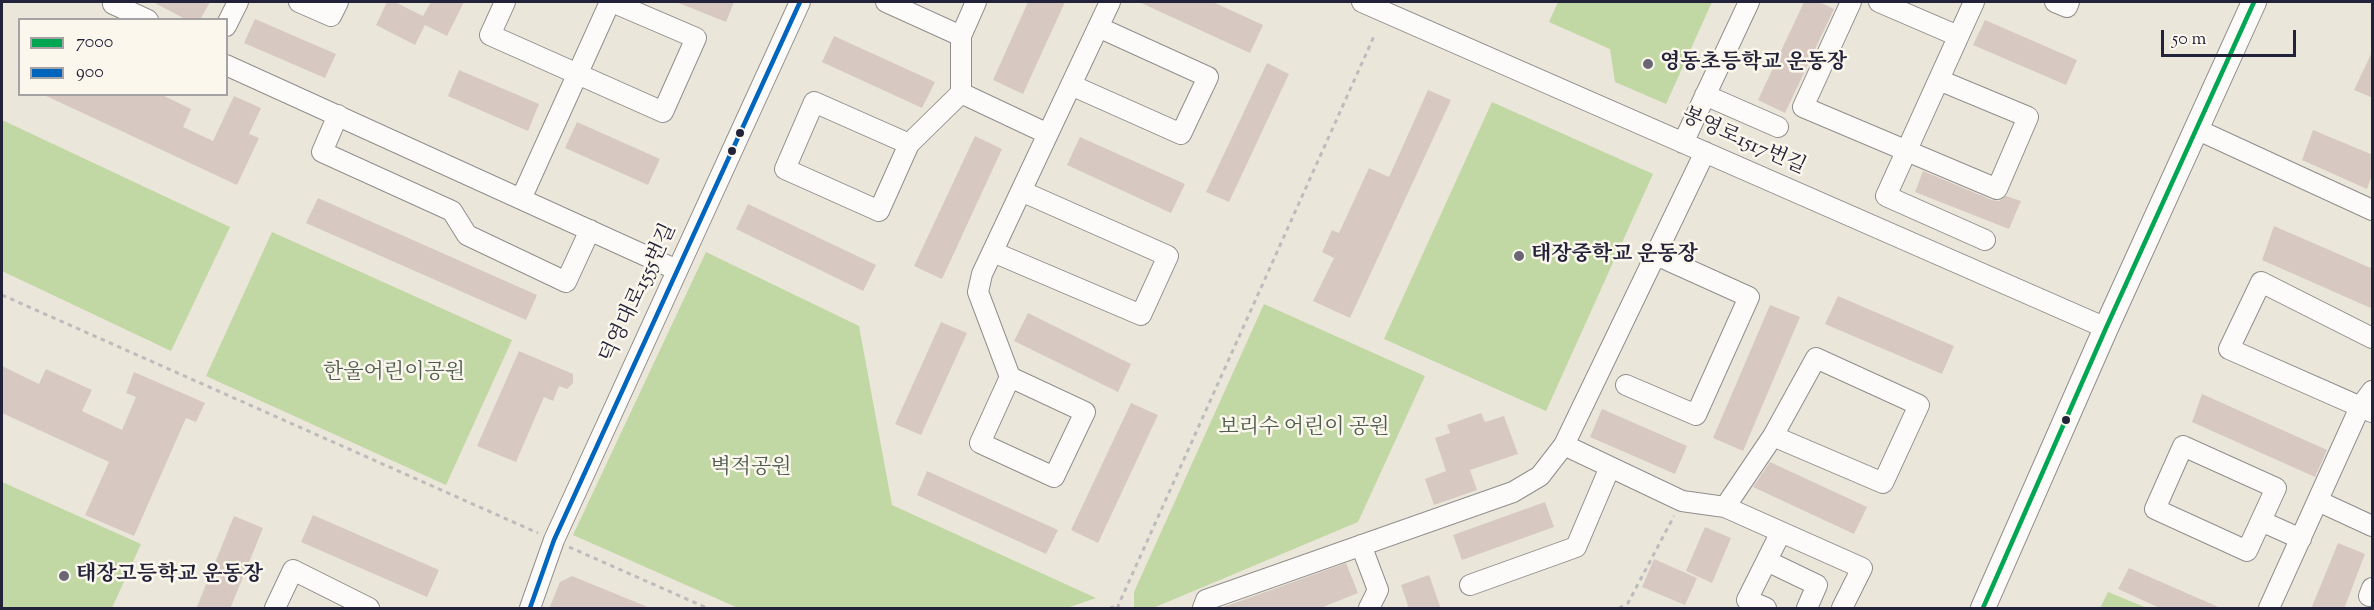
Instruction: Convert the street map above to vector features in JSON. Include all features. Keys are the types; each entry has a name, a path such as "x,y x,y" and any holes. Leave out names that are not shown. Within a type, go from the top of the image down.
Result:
{"main road":[{"path":"1983,609 2106,328 2254,2"}],"street":[{"path":"228,22 238,2"},
{"path":"298,2 331,16 338,2"},
{"path":"505,2 490,35 577,74 663,112 696,38 611,2 577,74 521,199"},
{"name":"덕영대로1555번길","path":"530,609 554,540 800,2"},
{"path":"886,2 961,36"},
{"path":"909,144 814,102 784,169 879,211 909,144 961,93 961,36 976,2"},
{"path":"1010,378 1085,412 1054,477 980,443 1010,378 978,292 982,274 1110,2"},
{"name":"봉영로1517번길","path":"1362,2 2106,328"},
{"path":"1683,143 1749,2"},
{"path":"1851,2 1803,107 1997,189 2028,117 1939,80"},
{"path":"1879,2 1958,36"},
{"path":"1974,2 1886,196 1985,240"},
{"path":"2055,2 2067,7 2069,2"},
{"path":"113,4 143,18"},
{"path":"1071,85 1181,134 1208,77 1098,27"},
{"path":"228,66 677,270"},
{"path":"961,93 1048,134"},
{"path":"1705,95 1778,128"},
{"path":"338,115 322,152 452,211 467,235 566,282 590,230"},
{"path":"2196,129 2373,210"},
{"path":"1203,609 1206,600 1513,492 1540,476 1564,445 1706,152"},
{"path":"993,252 1141,315 1168,256 1021,191"},
{"path":"1626,385 1696,415 1749,297 1656,255"},
{"path":"2366,409 2229,349 2261,282 2373,338"},
{"path":"1725,507 1773,436 1816,358 1919,405 1883,483 1773,436"},
{"path":"2269,609 2318,501 2366,409 2373,390"},
{"path":"1564,445 1682,501 1725,507 1862,568 1842,609"},
{"path":"2183,446 2276,488 2261,521 2247,551 2154,508 2183,446"},
{"path":"1470,585 1576,547 1610,467"},
{"path":"2318,501 2373,526"},
{"path":"2261,521 2301,539"},
{"path":"1766,609 1748,600 1781,532"},
{"path":"1361,545 1378,590 1369,609"},
{"path":"1767,561 1817,585 1807,609"},
{"path":"275,609 293,570 369,609"},
{"path":"2373,588 2369,596 2373,596"}],"path":[{"path":"1110,609 1118,607 1375,34"},
{"path":"2,295 707,609"},
{"path":"1619,609 1628,603 1682,501"}],"green space":[{"name":"영동초등학교 운동장","path":"1558,2 1712,2 1666,104 1615,82 1610,49 1549,22"},
{"name":"태장중학교 운동장","path":"1492,102 1653,174 1546,411 1384,339"},
{"path":"2,120 230,227 171,351 2,271"},
{"name":"한울어린이공원","path":"272,232 512,340 446,485 206,376"},
{"name":"벽적공원","path":"706,252 859,326 892,505 1096,598 1067,608 738,608 573,535"},
{"name":"보리수 어린이 공원","path":"1264,304 1425,376 1358,522 1153,608 1134,608 1134,592"},
{"name":"태장고등학교 운동장","path":"2,482 141,544 112,608 2,608"},
{"path":"2108,592 2147,608 2100,608"}],"building":[{"path":"153,2 210,2 201,18 183,18"},
{"path":"387,2 395,2 423,16 431,2 464,2 447,36 425,25 415,45 376,25"},
{"path":"676,2 734,2 726,22"},
{"path":"1028,2 1065,2 1023,94 993,80"},
{"path":"1139,2 1213,2 1263,25 1250,53"},
{"path":"1804,2 1819,2 1834,9 1785,113 1758,100"},
{"path":"255,19 336,54 325,78 244,43"},
{"path":"1985,20 2077,60 2066,85 1973,45"},
{"path":"834,36 935,82 922,108 822,62"},
{"path":"2373,50 2373,98 2354,90"},
{"path":"1267,63 1289,74 1229,202 1206,192"},
{"path":"459,70 539,104 528,131 448,96"},
{"path":"1428,90 1451,100 1350,318 1313,301 1334,258 1322,252 1332,230 1339,233 1369,168 1389,177"},
{"path":"46,96 164,96 191,109 183,127 213,141 234,96 261,108 249,134 259,138 237,185"},
{"path":"577,122 660,159 648,185 565,148"},
{"path":"2313,130 2373,155 2373,172 2367,189 2302,160"},
{"path":"975,136 1002,149 942,279 914,266"},
{"path":"1080,137 1185,184 1171,213 1067,165"},
{"path":"1923,171 1992,200 1999,201 2006,196 2021,201 2009,229 1915,192"},
{"path":"318,198 537,295 526,320 306,223"},
{"path":"748,204 876,265 863,291 736,229"},
{"path":"2274,226 2373,269 2373,309 2262,260"},
{"path":"1838,296 1954,346 1942,374 1825,324"},
{"path":"1770,305 1800,317 1743,451 1713,438"},
{"path":"1028,313 1131,364 1118,392 1014,341"},
{"path":"941,322 967,333 921,435 895,424"},
{"path":"519,351 573,374 573,383 567,389 559,386 553,401 544,397 516,462 477,446"},
{"path":"2,366 39,384 46,369 92,390 82,411 122,430 136,397 126,393 134,372 205,403 196,422 186,418 134,536 85,515 109,462 2,413"},
{"path":"2202,394 2327,450 2315,477 2192,422"},
{"path":"1131,403 1158,415 1098,543 1071,530"},
{"path":"1602,409 1687,446 1675,474 1590,437"},
{"path":"1481,413 1485,422 1504,416 1518,454 1470,470 1477,490 1434,505 1425,479 1446,471 1435,438 1450,433 1447,425"},
{"path":"1770,462 1867,507 1854,534 1753,487"},
{"path":"927,471 1058,530 1046,554 917,495"},
{"path":"1545,502 1554,527 1462,560 1453,535"},
{"path":"313,515 439,570 427,597 301,542"},
{"path":"234,516 263,528 230,609 196,609"},
{"path":"1705,527 1731,538 1712,583 1686,571"},
{"path":"2338,543 2365,554 2344,609 2311,609"},
{"path":"1654,559 1697,578 1685,605 1642,587"},
{"path":"1346,563 1358,593 1318,609 1218,609"},
{"path":"2129,568 2223,609 2162,609 2118,589"},
{"path":"1429,575 1441,609 1409,609 1401,585"},
{"path":"572,576 650,609 549,609 560,582"}],"transit line":[{"name":"900","path":"530,608 554,540 800,2"},
{"name":"7000","path":"1983,608 2106,328 2254,2"}],"place":[{"name":"영동초등학교 운동장","path":"1648,64"},
{"name":"태장중학교 운동장","path":"1519,256"},
{"name":"태장고등학교 운동장","path":"64,576"}]}
